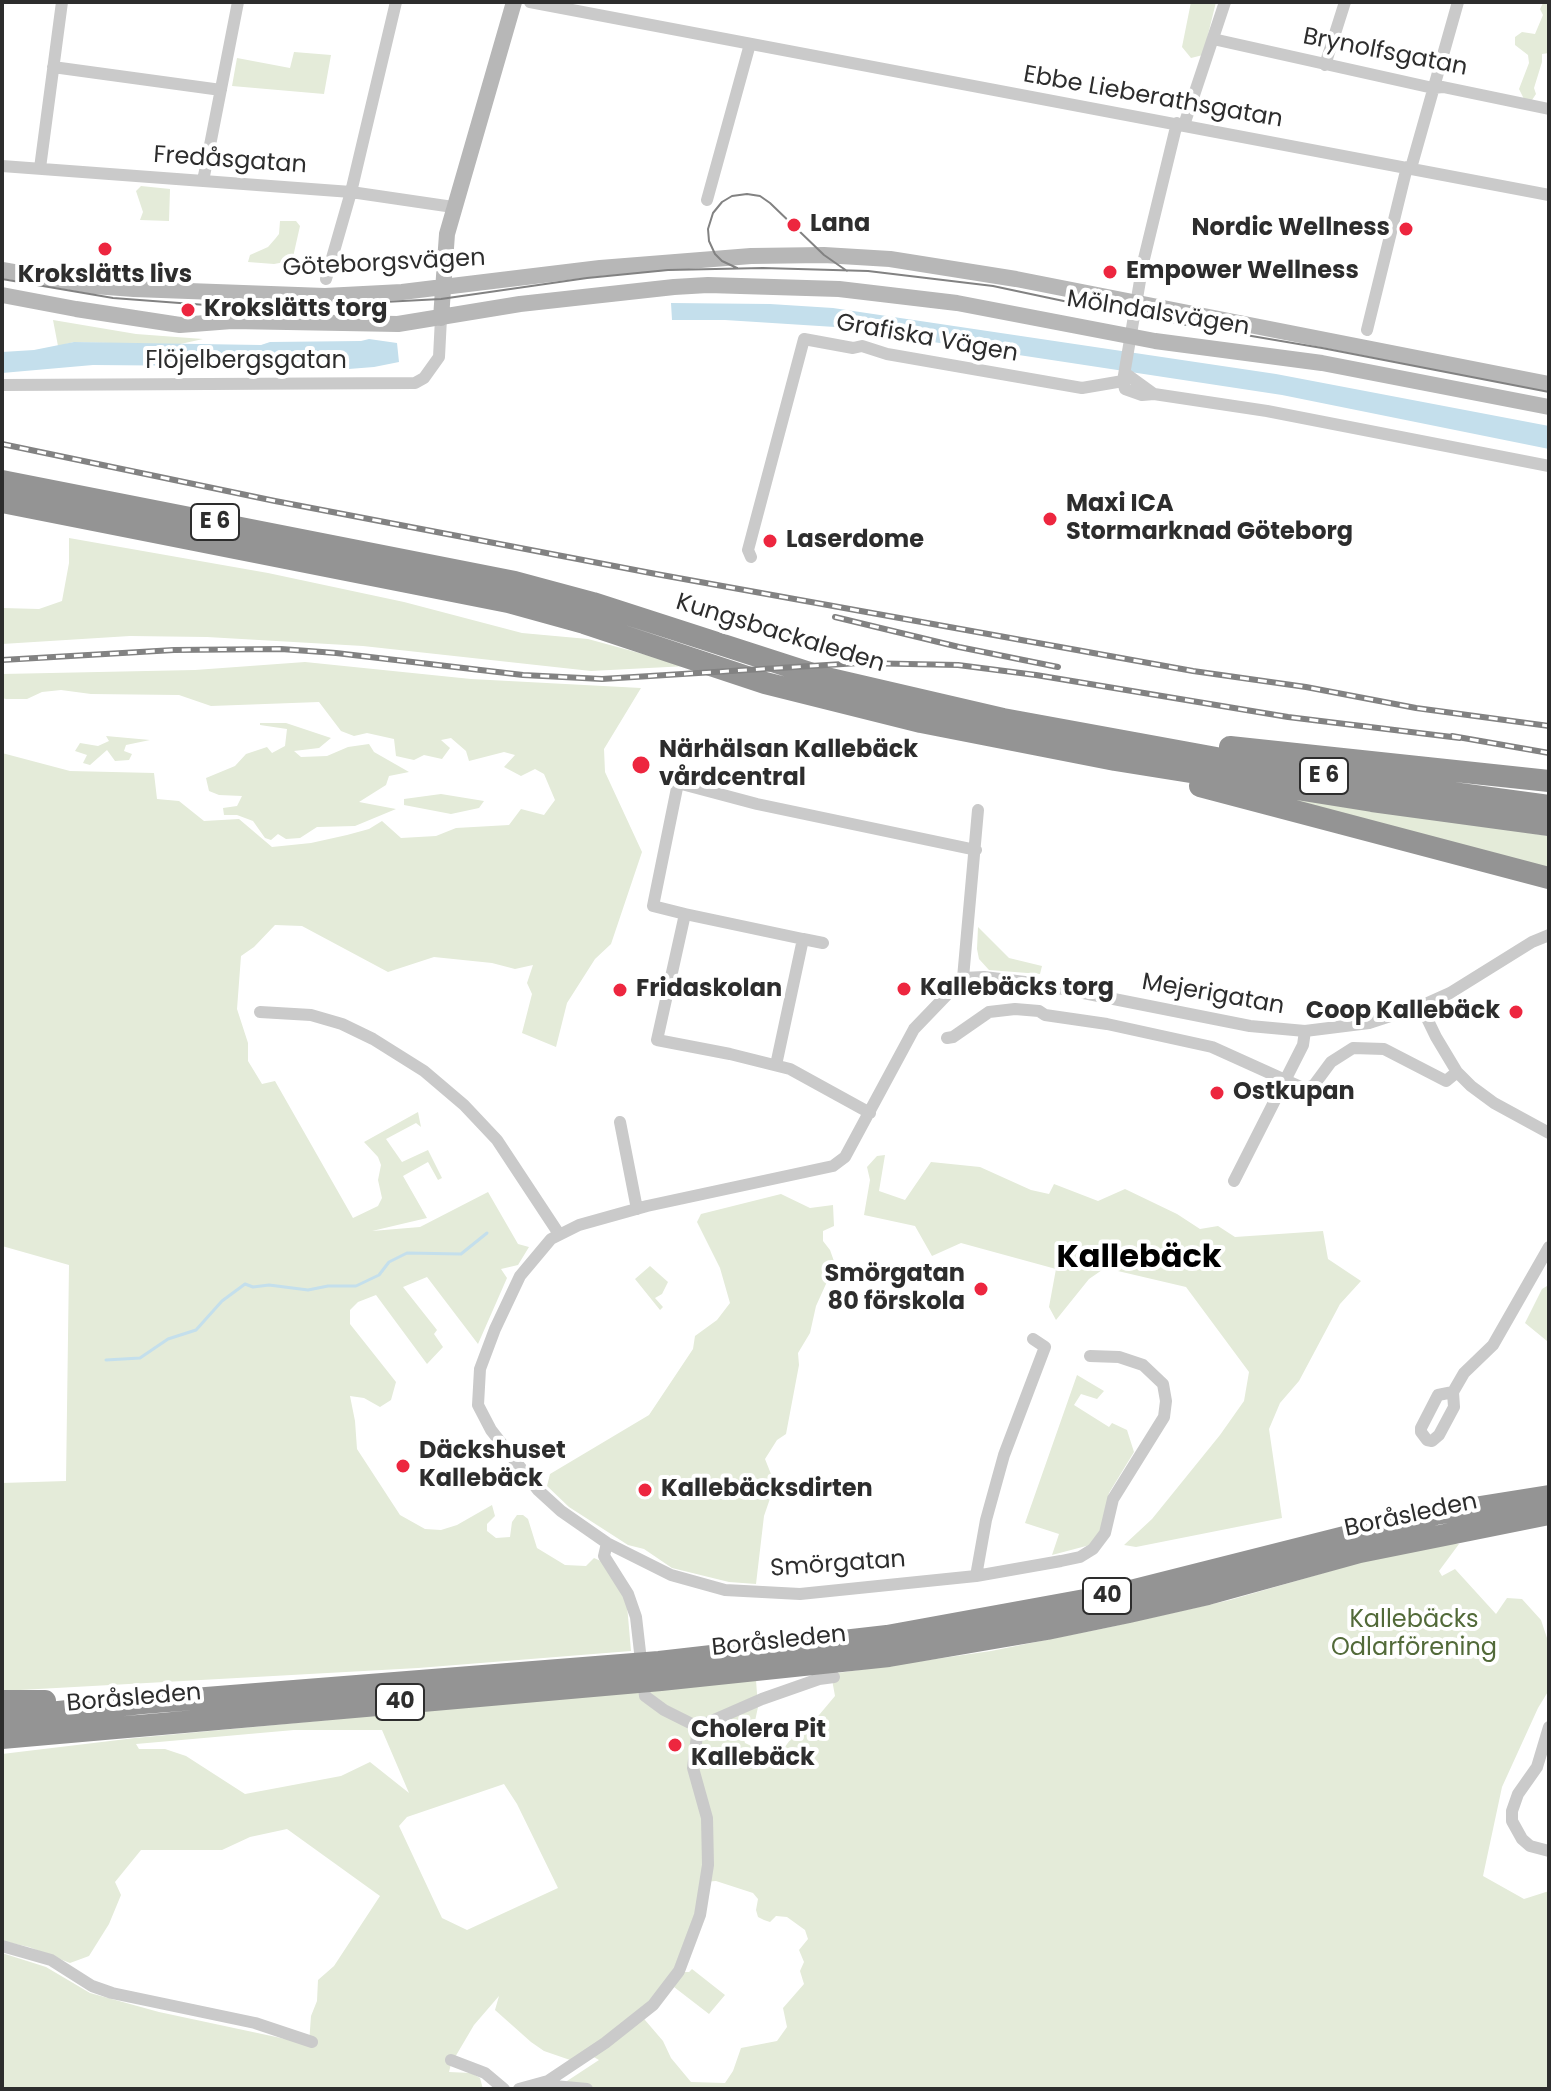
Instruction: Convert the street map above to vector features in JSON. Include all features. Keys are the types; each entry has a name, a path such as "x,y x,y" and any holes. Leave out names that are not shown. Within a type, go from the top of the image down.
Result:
{"highway":[{"name":"Kungsbackaleden","path":"2,481 515,582 593,603 772,662 872,691 1003,719 1282,770 1549,806"},
{"name":"Kungsbackaleden","path":"2,502 508,602 842,704 999,738 1372,801 1549,825"},
{"path":"1101,737 1181,741 1546,781"},
{"path":"1115,760 1547,880"},
{"name":"Boråsleden","path":"660,1671 989,1620 1123,1593 1436,1514 1549,1496"},
{"name":"Boråsleden","path":"2,1718 143,1703 873,1658 1047,1629 1208,1594 1360,1552 1549,1514"},
{"name":"Boråsleden","path":"2,1740 615,1674"},
{"path":"2,1701 143,1703"}],"main road":[{"path":"2,295 180,325 232,321 398,324 441,318 444,246 453,207 514,2"},
{"name":"Mölndalsvägen","path":"769,255 824,255 931,264 1549,384"},
{"name":"Göteborgsvägen","path":"2,270 94,286 325,296 442,287 600,268 769,255"},
{"name":"Mölndalsvägen","path":"441,318 602,294 708,285 839,289 911,296 1129,343 1322,363 1549,407"}],"street":[{"path":"40,168 62,2"},
{"path":"203,181 238,2"},
{"path":"326,279 351,192 396,2"},
{"name":"Ebbe Lieberathsgatan","path":"530,2 1549,195"},
{"path":"1225,2 1180,124 1147,242 1124,377 1154,394 1267,411 1549,466"},
{"path":"1325,65 1345,2"},
{"path":"1367,330 1409,168 1458,2"},
{"name":"Brynolfsgatan","path":"1213,39 1433,88 1443,87 1549,109"},
{"path":"707,200 750,44"},
{"path":"53,67 221,90"},
{"name":"Fredåsgatan","path":"2,166 351,192 453,207"},
{"name":"Flöjelbergsgatan","path":"2,385 415,383 424,378 439,357 441,318"},
{"name":"Grafiska Vägen","path":"751,557 748,550 804,339 853,348 862,346 887,354 1082,388 1124,377"},
{"path":"823,943 653,906 678,783 757,804 976,850"},
{"path":"963,978 978,810"},
{"path":"685,914 657,1040 776,1065 824,1086 870,1113"},
{"name":"Mejerigatan","path":"1532,942 1549,922"},
{"name":"Mejerigatan","path":"963,978 1033,983 1250,1026 1305,1031 1369,1023 1421,1006 1549,935"},
{"path":"776,1065 803,939"},
{"name":"Smörgatan","path":"963,978 914,1029 845,1157 833,1166 637,1209 579,1225 559,1234 533,1258 515,1286 480,1369 478,1405 491,1430 538,1490 568,1517 607,1543 671,1575 725,1590 800,1594 976,1576 1080,1557 1101,1542 1113,1499 1164,1417 1166,1401 1163,1384 1143,1365 1119,1357 1090,1356"},
{"path":"1421,1006 1457,1072 1480,1095 1549,1133"},
{"name":"Mejerigatan","path":"947,1038 989,1012 1003,1009 1039,1011 1045,1015 1107,1024 1212,1047 1285,1081"},
{"path":"260,1012 311,1015 342,1024 373,1039 424,1071 464,1105 497,1140 559,1234"},
{"path":"1234,1181 1303,1045 1305,1031"},
{"path":"1285,1081 1309,1088 1340,1056 1353,1048 1368,1047 1384,1049 1446,1081 1457,1072"},
{"path":"620,1122 637,1209"},
{"path":"1453,1392 1464,1373 1493,1345 1541,1274 1549,1247"},
{"path":"976,1576 986,1520 1004,1455 1045,1347 1033,1339"},
{"path":"607,1543 604,1556 628,1594 636,1617 645,1696 664,1710 698,1727"},
{"path":"698,1727 762,1699 819,1679 834,1677"},
{"path":"519,2089 548,2081 605,2043 653,2005 673,1981 685,1959 700,1915 709,1846 707,1818 693,1768 698,1727"},
{"path":"1549,1727 1543,1770 1513,1803 1512,1821 1526,1843 1549,1851"},
{"path":"2,1946 51,1960 92,1986 112,1993 255,2023 312,2042"},
{"path":"451,2060 485,2073 504,2089"},
{"path":"548,2081 554,2086 587,2089"}],"green space":[{"path":"1191,2 1216,2 1203,55 1191,58 1182,47"},
{"path":"1549,2 1549,53 1542,54 1534,88 1536,94 1532,100 1525,101 1519,89 1529,63 1528,55 1515,45 1515,37 1522,32 1535,34 1543,15 1540,9 1543,3"},
{"path":"294,52 331,55 324,94 232,86 237,58 290,68"},
{"path":"141,186 170,189 169,221 140,220 143,212 136,191"},
{"path":"280,221 296,221 300,226 290,261 274,264 248,262 250,255 268,247 279,234"},
{"path":"53,320 136,334 203,339 176,345 74,342 58,346"},
{"path":"69,538 268,573 404,602 522,633 588,639 687,666 591,671 363,646 207,637 130,636 2,644 2,608 39,609 62,601 69,563"},
{"path":"305,662 471,679 641,688 604,749 605,772 642,852 611,944 595,959 567,1003 556,1047 522,1033 532,994 527,983 533,965 515,969 492,963 434,957 388,972 302,926 275,925 241,956 237,1009 248,1043 248,1061 262,1084 275,1081 353,1218 378,1206 382,1198 378,1180 381,1165 364,1142 418,1112 421,1127 416,1123 386,1139 402,1162 428,1150 442,1178 438,1180 428,1162 403,1176 427,1218 372,1231 420,1227 488,1192 518,1244 529,1247 518,1265 501,1269 507,1278 478,1344 427,1277 403,1287 437,1330 434,1334 443,1347 427,1364 376,1295 358,1302 350,1310 350,1324 396,1382 391,1400 380,1407 364,1398 350,1396 357,1449 400,1515 425,1529 441,1530 457,1525 492,1505 495,1516 487,1524 487,1531 496,1538 510,1537 512,1522 517,1515 523,1515 528,1519 537,1548 565,1565 586,1566 594,1558 603,1562 613,1574 627,1605 631,1651 418,1668 2,1691 2,1483 66,1481 69,1265 2,1246 2,753 70,771 154,773 157,799 179,801 204,821 239,819 272,847 347,835 369,829 382,821 401,838 436,836 456,828 509,825 521,809 544,815 555,800 544,774 535,769 521,776 504,767 515,755 504,752 469,761 466,751 451,738 441,740 450,748 442,759 424,755 414,760 396,756 394,739 367,733 354,736 341,731 319,702 211,706 179,695 91,694 61,690 42,692 27,699 6,699 2,698 2,674 195,670"},
{"path":"260,723 286,723 331,738 319,748 294,751 301,757 327,756 348,747 369,744 374,752 409,772 389,776 386,785 359,802 396,809 355,826 317,827 300,838 286,839 278,834 271,840 265,838 253,821 237,815 224,815 223,808 237,806 242,796 219,795 209,791 206,778 235,766 246,754 267,747 272,753 285,746 287,729"},
{"path":"106,736 150,740 126,745 124,751 132,754 129,760 115,761 107,750 90,765 83,763 87,755 75,751 80,743 98,746 109,741"},
{"path":"1257,793 1549,836 1549,871"},
{"path":"441,794 484,801 479,808 451,814 404,805 404,799"},
{"path":"978,927 1009,958 1042,966 1040,974 989,970 979,959"},
{"path":"885,1155 879,1191 905,1200 931,1162 980,1167 1031,1190 1049,1194 1054,1184 1098,1201 1125,1189 1177,1214 1200,1229 1218,1226 1235,1237 1323,1231 1328,1259 1361,1281 1340,1304 1299,1381 1280,1403 1269,1429 1282,1518 1136,1547 1124,1545 1152,1519 1220,1435 1244,1401 1249,1372 1186,1287 1105,1268 1089,1279 1056,1320 1049,1307 1056,1269 961,1243 932,1256 915,1226 864,1215 870,1180 867,1167 877,1156"},
{"path":"781,1194 810,1208 833,1205 834,1226 823,1231 823,1241 835,1264 816,1306 810,1333 798,1353 799,1365 786,1434 777,1440 765,1459 775,1484 764,1516 756,1584 729,1582 672,1568 644,1549 628,1545 569,1507 547,1486 550,1474 649,1415 693,1349 695,1336 717,1320 730,1303 720,1268 697,1222 701,1214"},
{"path":"650,1266 668,1282 662,1294 655,1298 663,1307 660,1310 635,1279"},
{"path":"1547,1286 1547,1341 1525,1323 1542,1289"},
{"path":"1077,1375 1104,1391 1097,1399 1081,1394 1074,1405 1109,1427 1112,1423 1127,1430 1134,1452 1109,1493 1101,1533 1090,1545 1052,1555 1059,1534 1025,1523"},
{"name":"Kallebäcks Odlarförening","path":"1448,1543 1459,1544 1439,1571 1442,1576 1455,1569 1496,1614 1507,1598 1522,1599 1541,1620 1549,1644 1549,1690 1502,1787 1483,1876 1524,1899 1549,1891 1549,2088 568,2089 567,2081 599,2060 585,2052 573,2061 544,2051 495,2010 499,1996 474,2025 449,2072 471,2073 480,2078 483,2089 2,2089 2,1953 46,1967 90,1993 159,2012 309,2044 318,1980 334,1966 380,1896 287,1829 250,1837 222,1850 141,1850 115,1882 121,1895 109,1924 89,1956 70,1963 29,1947 2,1941 2,1754 135,1738 756,1680 758,1707 755,1721 742,1732 745,1743 766,1753 782,1751 795,1733 814,1721 835,1696 831,1674 991,1651 1110,1627 1230,1600 1365,1561","holes":["294,1730 382,1730 409,1793 370,1762 341,1776 245,1794 186,1756 165,1749 139,1749 136,1744","504,1784 558,1888 467,1930 442,1918 399,1826 407,1817","716,1881 753,1893 758,1899 758,1917 770,1922 776,1916 787,1917 805,1930 808,1939 799,1950 804,1962 800,1971 804,1984 783,2008 787,2027 777,2041 741,2048 725,2083 691,2082 639,2013 680,1963 699,1906 703,1882"]},
{"path":"692,1969 725,1995 709,2014 674,1987 684,1972"}],"water":[{"path":"671,303 833,308 1276,374 1549,426 1549,449 1282,395 835,327 672,320"},
{"path":"369,339 397,343 399,362 336,370 297,368 262,371 211,366 93,365 2,373 2,352 34,350 74,342 261,345 270,342"}],"waterway":[{"path":"106,1360 140,1358 168,1339 196,1330 222,1301 245,1284 308,1290 356,1286 379,1275 389,1262 407,1253 461,1254 487,1233"}],"tram line":[{"path":"737,268 715,254 708,229 713,213 722,202 732,196 747,194 760,196 770,203 824,255 847,271"},
{"path":"2,279 113,298 206,305 307,306 441,299 668,270 763,268 868,271 993,286 1134,316 1549,392"}],"railway":[{"path":"2,444 275,501 656,574 1193,671 1306,687 1416,708 1549,726"},
{"path":"835,617 1058,667"},
{"path":"2,660 174,650 281,649 523,675 602,679 859,663 958,665 1288,717 1460,738"},
{"path":"1452,736 1549,753"}],"place":[{"name":"Lana","path":"794,225"},
{"name":"Nordic Wellness","path":"1406,229"},
{"name":"Krokslätts livs","path":"105,249"},
{"name":"Empower Wellness","path":"1110,272"},
{"name":"Krokslätts torg","path":"188,310"},
{"name":"Maxi ICA Stormarknad Göteborg","path":"1050,519"},
{"name":"Laserdome","path":"770,541"},
{"name":"Närhälsan Kallebäck vårdcentral","path":"641,765"},
{"name":"Kallebäcks torg","path":"904,989"},
{"name":"Fridaskolan","path":"620,990"},
{"name":"Coop Kallebäck","path":"1516,1012"},
{"name":"Ostkupan","path":"1217,1093"},
{"name":"Smörgatan 80 förskola","path":"981,1289"},
{"name":"Däckshuset Kallebäck","path":"403,1466"},
{"name":"Kallebäcksdirten","path":"645,1490"},
{"name":"Cholera Pit Kallebäck","path":"675,1745"}],"district":[{"name":"Kallebäck","path":"1139,1259"}]}
